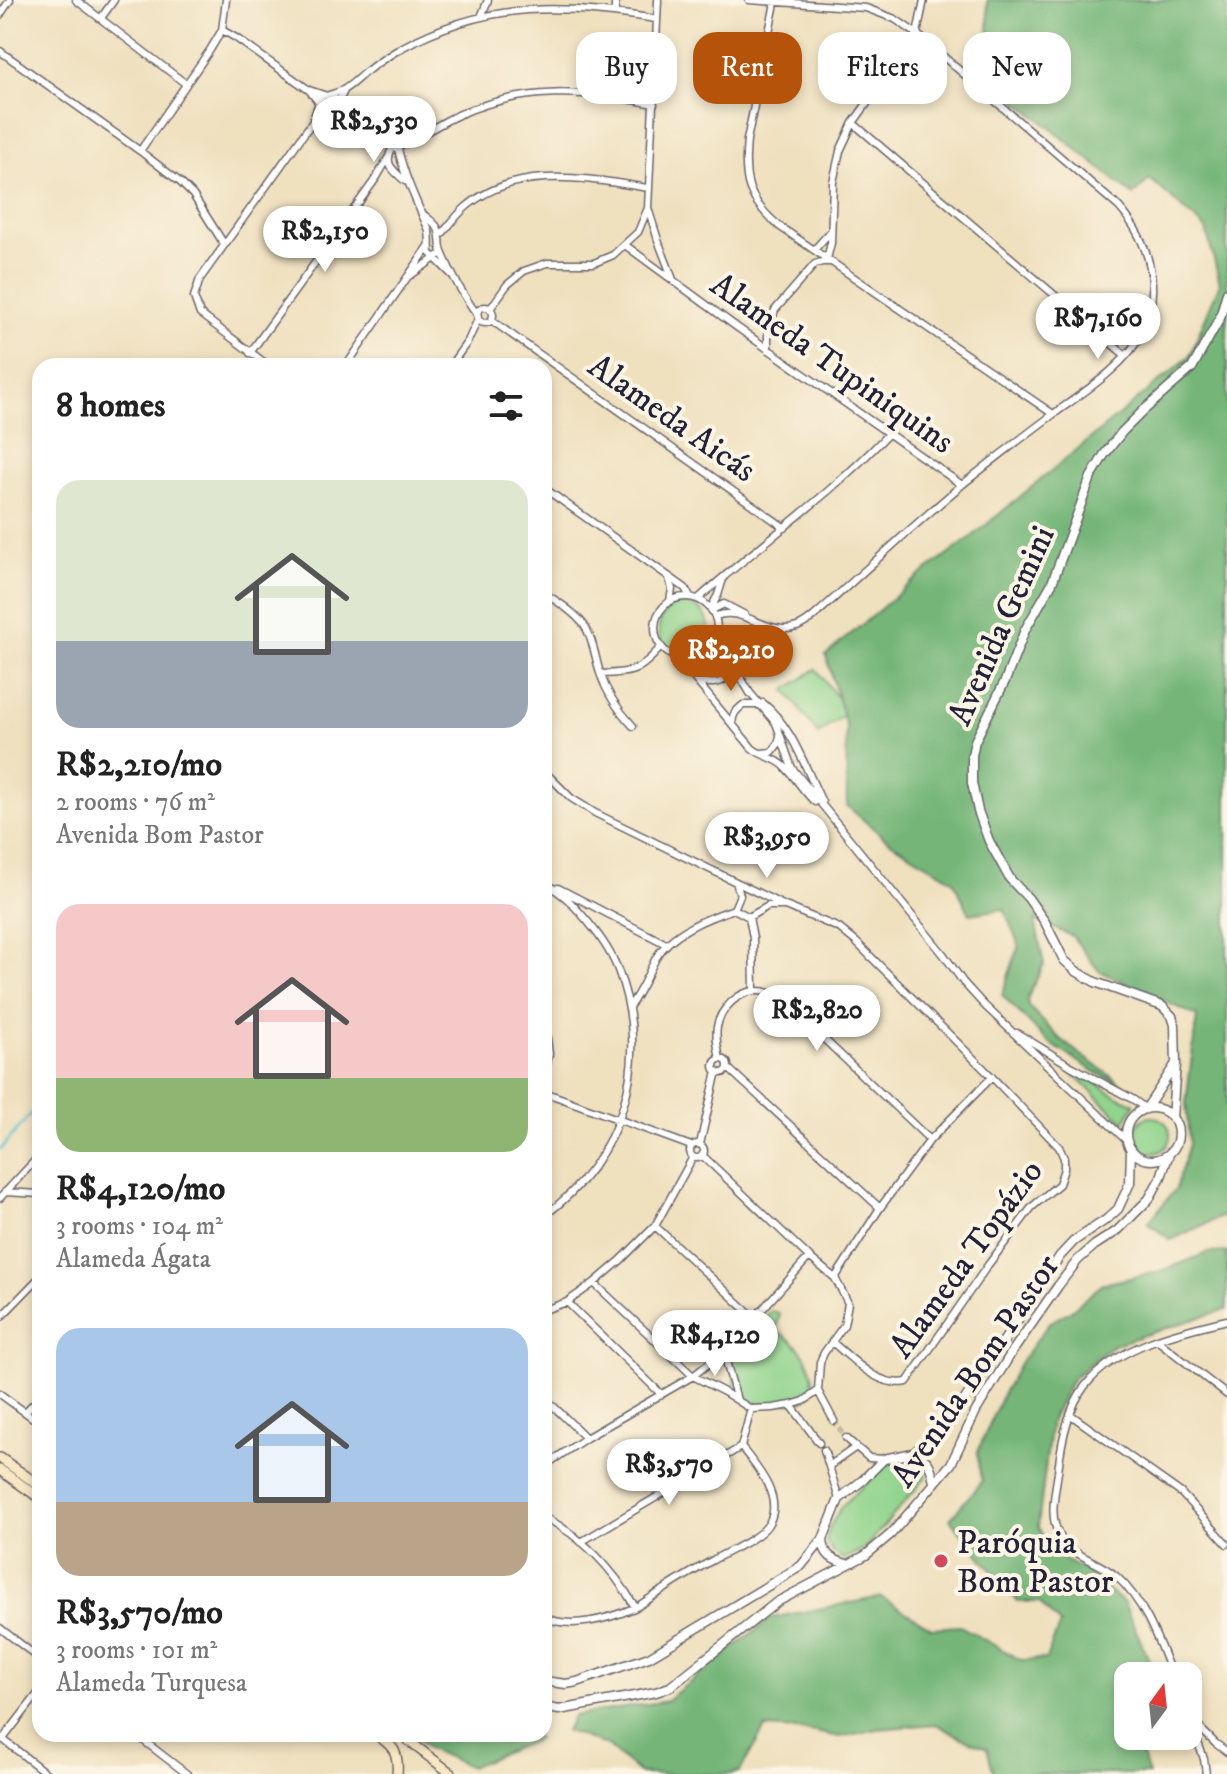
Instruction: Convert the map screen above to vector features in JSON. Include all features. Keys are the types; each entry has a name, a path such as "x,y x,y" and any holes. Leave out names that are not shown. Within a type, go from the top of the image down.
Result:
{"main road":[{"path":"0,1458 32,1480"},
{"path":"0,1470 32,1492"},
{"path":"386,1742 397,1755 397,1774"},
{"path":"410,1742 452,1774"}],"street":[{"path":"0,15 10,0"},
{"path":"76,0 186,84"},
{"path":"101,18 114,0"},
{"path":"140,151 222,30 226,0"},
{"path":"481,17 488,0"},
{"path":"615,0 615,12"},
{"name":"Alameda Tupiniquins","path":"656,32 658,0"},
{"path":"749,0 866,8 895,19 914,32"},
{"path":"917,32 924,0"},
{"path":"775,3 747,140 745,170 751,193 764,213 1053,414"},
{"path":"257,358 200,314 194,302 195,291 224,244 313,121 320,98 345,89 370,68 404,47 481,17 542,8 615,12 656,19"},
{"path":"222,30 309,90 319,104 378,137 391,153 392,170 408,183"},
{"path":"0,51 180,182 193,195 224,244"},
{"path":"552,494 685,588 713,612 726,612 775,628 799,627 962,485 1126,356 1142,334 1152,292 1148,255 1129,219 1119,207 947,60"},
{"path":"313,121 336,107 345,89"},
{"path":"309,90 339,103 352,120"},
{"path":"250,353 391,153 454,116 484,104 514,96 576,93"},
{"name":"Alameda Tupiniquins","path":"654,104 648,208 674,282"},
{"path":"830,260 833,182 837,164 846,137 867,104"},
{"path":"853,123 1126,356"},
{"path":"377,177 392,170 414,141"},
{"path":"391,153 399,151 408,183 430,231 451,222"},
{"path":"440,236 465,208 478,199 528,180 562,177 649,188"},
{"path":"483,319 479,311 487,309 507,285 524,271 547,263 594,263 613,255 638,232 648,208"},
{"path":"420,211 437,226"},
{"name":"Alameda Aicás","path":"437,226 442,252 463,296 483,319 539,358"},
{"name":"Alameda Aicás","path":"430,231 430,253 452,275"},
{"path":"814,250 831,231"},
{"name":"Alameda Tupiniquins","path":"625,245 962,485"},
{"path":"352,358 429,246"},
{"path":"408,277 442,252"},
{"path":"768,349 768,332 775,310 805,273 818,263 830,260"},
{"name":"Avenida Gemini","path":"1172,1118 1176,1064 1172,1016 1162,1006 1095,982 1064,960 1035,907 1002,868 989,841 972,783 972,755 975,741 1005,681 1025,630 1052,583 1091,477 1122,432 1192,368 1225,309 1227,292"},
{"path":"456,358 483,319 493,316 487,309 463,296"},
{"name":"Alameda Aicás","path":"552,367 785,528"},
{"path":"830,816 777,760 758,753 678,659 661,647 655,622 658,613 670,601 680,597 694,598 785,528 888,434"},
{"path":"678,659 698,657 713,646 718,627 713,612 724,576"},
{"path":"669,578 672,589 670,601"},
{"path":"552,598 583,624 616,708 633,726"},
{"path":"717,637 750,693 776,723 792,768 963,982 1031,1051 1129,1146 1144,1159 1160,1159 1169,1154 1178,1141 1172,1118 1155,1108 1138,1113 1128,1126 1129,1146"},
{"path":"601,674 633,672 661,647"},
{"path":"698,681 722,682 727,676 730,659"},
{"path":"750,693 781,720 830,816"},
{"path":"734,725 732,720 743,705 761,705"},
{"path":"758,753 772,752 781,734"},
{"name":"Alameda Topázio","path":"552,779 571,798 595,813 736,881 770,903 839,928 1059,1147 1064,1158 1059,1184 1032,1207 907,1382 892,1384 881,1380 832,1342"},
{"path":"736,881 740,895"},
{"path":"552,886 666,944"},
{"path":"552,888 572,903 604,942 617,968 629,1007 633,1039 628,1092 621,1119 592,1170 552,1209"},
{"path":"629,1007 666,944 703,921 734,909 740,895 751,889"},
{"path":"749,917 770,903"},
{"path":"583,917 593,906"},
{"path":"734,909 749,917"},
{"path":"749,917 753,938 754,990"},
{"path":"720,1059 717,1026 725,1007 754,990 772,993 782,999 930,1140"},
{"path":"1008,1027 1146,1109"},
{"path":"720,1059 726,1061 728,1068 880,1208"},
{"path":"702,1155 704,1150 700,1144 717,1071 715,1063 720,1059"},
{"path":"1146,1109 1176,1064"},
{"path":"717,1071 724,1072 728,1068"},
{"path":"835,1278 880,1208 930,1140 992,1077"},
{"path":"552,1095 691,1146 700,1144"},
{"path":"691,1146 693,1157"},
{"name":"Avenida Bom Pastor","path":"552,1682 577,1682 649,1657 801,1566 823,1539 839,1499 884,1459 913,1453 948,1425 1060,1256 1074,1241 1118,1209 1130,1183 1129,1146"},
{"name":"Avenida Bom Pastor","path":"552,1709 559,1710 670,1687 777,1602 866,1555 882,1543 951,1464 976,1411 1050,1297 1078,1260 1117,1231 1149,1199 1169,1154"},
{"path":"693,1157 702,1155"},
{"path":"702,1155 835,1278 848,1303 844,1325 824,1353 818,1376 819,1390 834,1421"},
{"path":"552,1307 567,1302 594,1283 655,1226 693,1157"},
{"path":"3,1195 32,1164"},
{"path":"3,1195 32,1194"},
{"path":"655,1226 755,1318"},
{"path":"552,1461 693,1376 727,1349 809,1257"},
{"path":"594,1283 693,1376 751,1409 791,1405 804,1401 819,1390"},
{"path":"0,1318 32,1285"},
{"path":"567,1302 661,1394"},
{"path":"1166,1662 1145,1613 1130,1592 1116,1576 1066,1545 1059,1536 1053,1512 1061,1446 1085,1386 1101,1369 1124,1353 1157,1340 1183,1330 1227,1320"},
{"path":"1157,1340 1227,1395"},
{"path":"727,1349 727,1365 737,1400"},
{"path":"0,1394 32,1417"},
{"path":"25,1412 32,1405"},
{"path":"552,1405 586,1438"},
{"path":"791,1405 819,1443"},
{"path":"581,1542 741,1447 751,1409"},
{"path":"1071,1415 1181,1493 1227,1544"},
{"path":"846,1438 869,1458 884,1459"},
{"path":"552,1621 582,1623 635,1607 758,1534 769,1523 774,1507 770,1488 741,1447"},
{"path":"829,1466 856,1447"},
{"path":"824,1450 839,1499"},
{"path":"913,1453 927,1461 932,1468 934,1482"},
{"path":"552,1521 581,1542 609,1569 635,1607"},
{"path":"823,1539 827,1555 847,1564"},
{"path":"0,1628 32,1653"},
{"path":"32,1701 1,1738 47,1774"},
{"path":"1202,1730 1227,1752"},
{"path":"145,1742 187,1774"},
{"path":"1201,1750 1206,1774"}],"green space":[{"path":"987,0 1227,0 1227,1214 1171,1240 1148,1223 1176,1188 1189,1144 1186,1103 1197,1016 1099,971 1072,936 1035,920 1044,964 1027,1005 1062,1041 1133,1092 1095,1072 1048,1042 1002,995 1019,945 1004,909 970,914 953,880 887,840 847,806 846,727 826,655 1189,357 1220,283 1206,229 1150,179 1133,195 1021,104 1071,104 1071,32 989,32"},
{"path":"684,604 702,611 709,629 702,647 684,654 666,647 659,629 666,611"},
{"path":"816,669 848,712 818,734 786,690"},
{"path":"1071,1072 1077,1072 1134,1103 1124,1122"},
{"path":"1152,1117 1165,1122 1170,1135 1165,1148 1152,1153 1139,1148 1134,1135 1139,1122"},
{"path":"1227,1252 1227,1310 1113,1345 1072,1379 1051,1420 1038,1527 1052,1552 1092,1576 1124,1603 1150,1662 1114,1662 1114,1750 1140,1750 1149,1774 994,1774 987,1748 936,1724 878,1729 840,1737 765,1728 740,1771 733,1774 640,1774 608,1746 566,1731 573,1716 666,1701 771,1618 881,1597 932,1628 960,1626 1021,1660 1046,1659 1060,1624 1039,1602 1018,1602 950,1519 982,1481 977,1453 1004,1391 1049,1323 1070,1311 1103,1284 1161,1271 1208,1253"},
{"path":"771,1311 780,1314 776,1330 796,1345 810,1366 811,1391 807,1398 799,1402 751,1402 740,1394 736,1384 732,1357"},
{"path":"917,1458 923,1463 927,1476 865,1548 844,1559 834,1553 826,1541 841,1507 886,1464"},
{"path":"420,1742 531,1742 470,1767"}],"waterway":[{"path":"0,1150 32,1112"}],"tunnel":[{"path":"834,1421 846,1438"}],"place":[{"name":"Paróquia Bom Pastor","path":"941,1561"}]}
